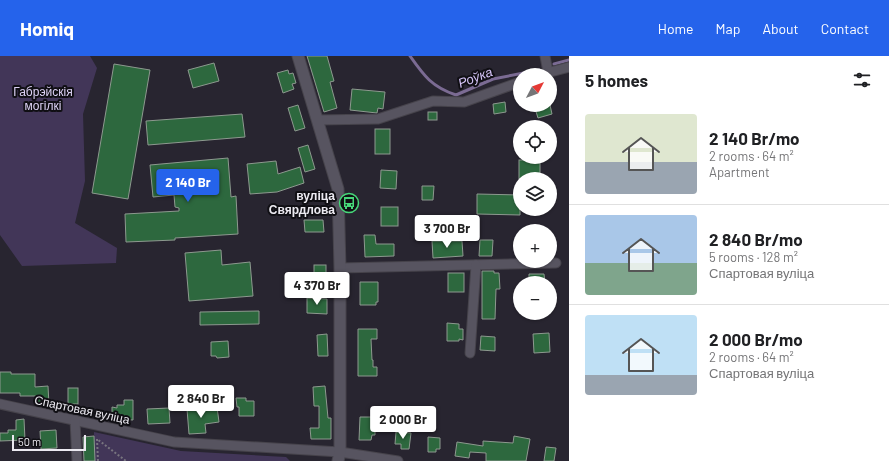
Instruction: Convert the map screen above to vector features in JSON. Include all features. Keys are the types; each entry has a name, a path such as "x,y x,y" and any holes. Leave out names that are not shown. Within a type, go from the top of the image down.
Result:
{"street":[{"path":"298,56 338,189 340,268 339,456"},
{"path":"544,68 545,56"},
{"path":"557,70 569,67"},
{"path":"316,120 378,118 433,100 464,102 513,84"},
{"path":"340,268 513,264"},
{"path":"470,353 476,265"},
{"name":"Спартовая вуліца","path":"0,404 174,442 398,461"},
{"path":"75,420 77,461"}],"path":[{"path":"94,434 97,439 126,461"},
{"path":"97,439 98,461"}],"green space":[{"name":"Габрэйскія могілкі","path":"0,56 90,56 97,68 83,114 85,181 75,223 117,248 116,263 22,266 0,235"},
{"path":"94,432 181,451 286,457 290,461 84,461 83,437 94,436"}],"building":[{"path":"307,56 327,56 334,81 330,82 337,108 324,112"},
{"path":"214,63 219,81 193,88 188,70"},
{"path":"114,64 150,70 128,199 92,193"},
{"path":"288,70 289,74 293,73 296,83 292,84 294,89 283,93 277,73"},
{"path":"352,89 385,92 383,109 378,108 377,113 350,110"},
{"path":"505,102 506,112 494,114 493,104"},
{"path":"298,105 305,128 295,131 288,108"},
{"path":"428,112 437,112 437,120 428,120"},
{"path":"536,112 552,112 552,114 538,118"},
{"path":"242,114 245,137 148,145 146,121"},
{"path":"375,129 390,129 390,154 375,154"},
{"path":"308,145 315,169 305,172 298,148"},
{"path":"228,158 231,197 236,196 238,234 175,238 175,240 126,242 125,214 179,211 179,208 175,207 174,195 153,197 150,165"},
{"path":"276,161 278,174 300,167 304,183 277,192 250,194 247,164"},
{"path":"519,164 540,164 540,172 519,172"},
{"path":"381,170 397,171 396,189 380,188"},
{"path":"422,186 434,186 433,200 422,200"},
{"path":"477,194 513,195 513,215 477,214"},
{"path":"381,207 398,207 398,226 381,226"},
{"path":"304,220 323,220 324,232 305,232"},
{"path":"364,235 375,235 376,244 394,244 394,256 365,257"},
{"path":"480,240 493,240 492,256 479,256"},
{"path":"432,241 462,241 463,256 433,258"},
{"path":"221,250 222,265 250,262 253,296 189,301 185,253"},
{"path":"314,265 326,265 326,281 314,281"},
{"path":"482,271 494,271 494,273 499,273 500,289 496,289 495,319 482,319"},
{"path":"448,273 464,273 464,292 448,292"},
{"path":"529,274 544,274 544,276 529,276"},
{"path":"360,282 378,282 378,302 376,302 376,305 360,305"},
{"path":"307,298 327,299 327,314 307,313"},
{"path":"259,311 259,324 200,325 200,312"},
{"path":"447,323 459,324 459,329 463,329 463,340 459,339 459,341 447,341"},
{"path":"358,329 377,329 377,339 371,339 373,367 377,367 377,376 358,376"},
{"path":"549,333 550,352 534,353 533,334"},
{"path":"327,334 328,356 318,356 317,335"},
{"path":"481,336 495,337 495,351 480,350"},
{"path":"228,341 229,357 217,358 216,356 211,356 211,342"},
{"path":"0,372 11,372 11,374 35,374 35,387 48,386 49,405 37,405 36,396 20,396 20,393 0,393"},
{"path":"325,386 328,418 331,418 331,439 311,439 310,428 319,428 319,406 314,406 313,387"},
{"path":"68,388 78,388 78,404 68,404"},
{"path":"236,398 246,398 246,401 254,401 254,416 239,416 239,407 237,407"},
{"path":"124,400 133,400 133,420 112,419 112,407 117,408 117,405 124,405"},
{"path":"217,407 219,422 205,424 206,433 189,434 187,409"},
{"path":"169,408 170,423 148,424 147,409"},
{"path":"360,417 372,417 372,424 375,424 375,435 372,435 371,440 359,440"},
{"path":"24,419 25,440 0,441 0,433 8,433 8,430 16,430 16,420"},
{"path":"56,430 57,448 41,449 40,431"},
{"path":"396,432 411,433 409,449 401,449 401,444 395,444"},
{"path":"94,436 95,461 84,461 83,437"},
{"path":"514,436 530,439 526,461 486,461 486,453 470,452 469,458 455,456 457,442 483,446 483,441 513,443"},
{"path":"428,437 440,438 440,449 436,449 436,452 428,452"},
{"path":"546,447 556,448 554,461 544,461"}],"waterway":[{"name":"Роўка","path":"410,56 429,80 448,92 456,95 493,79 513,75"},
{"name":"Роўка","path":"554,64 569,60"}],"place":[{"name":"вуліца Свярдлова","path":"349,203"}]}
